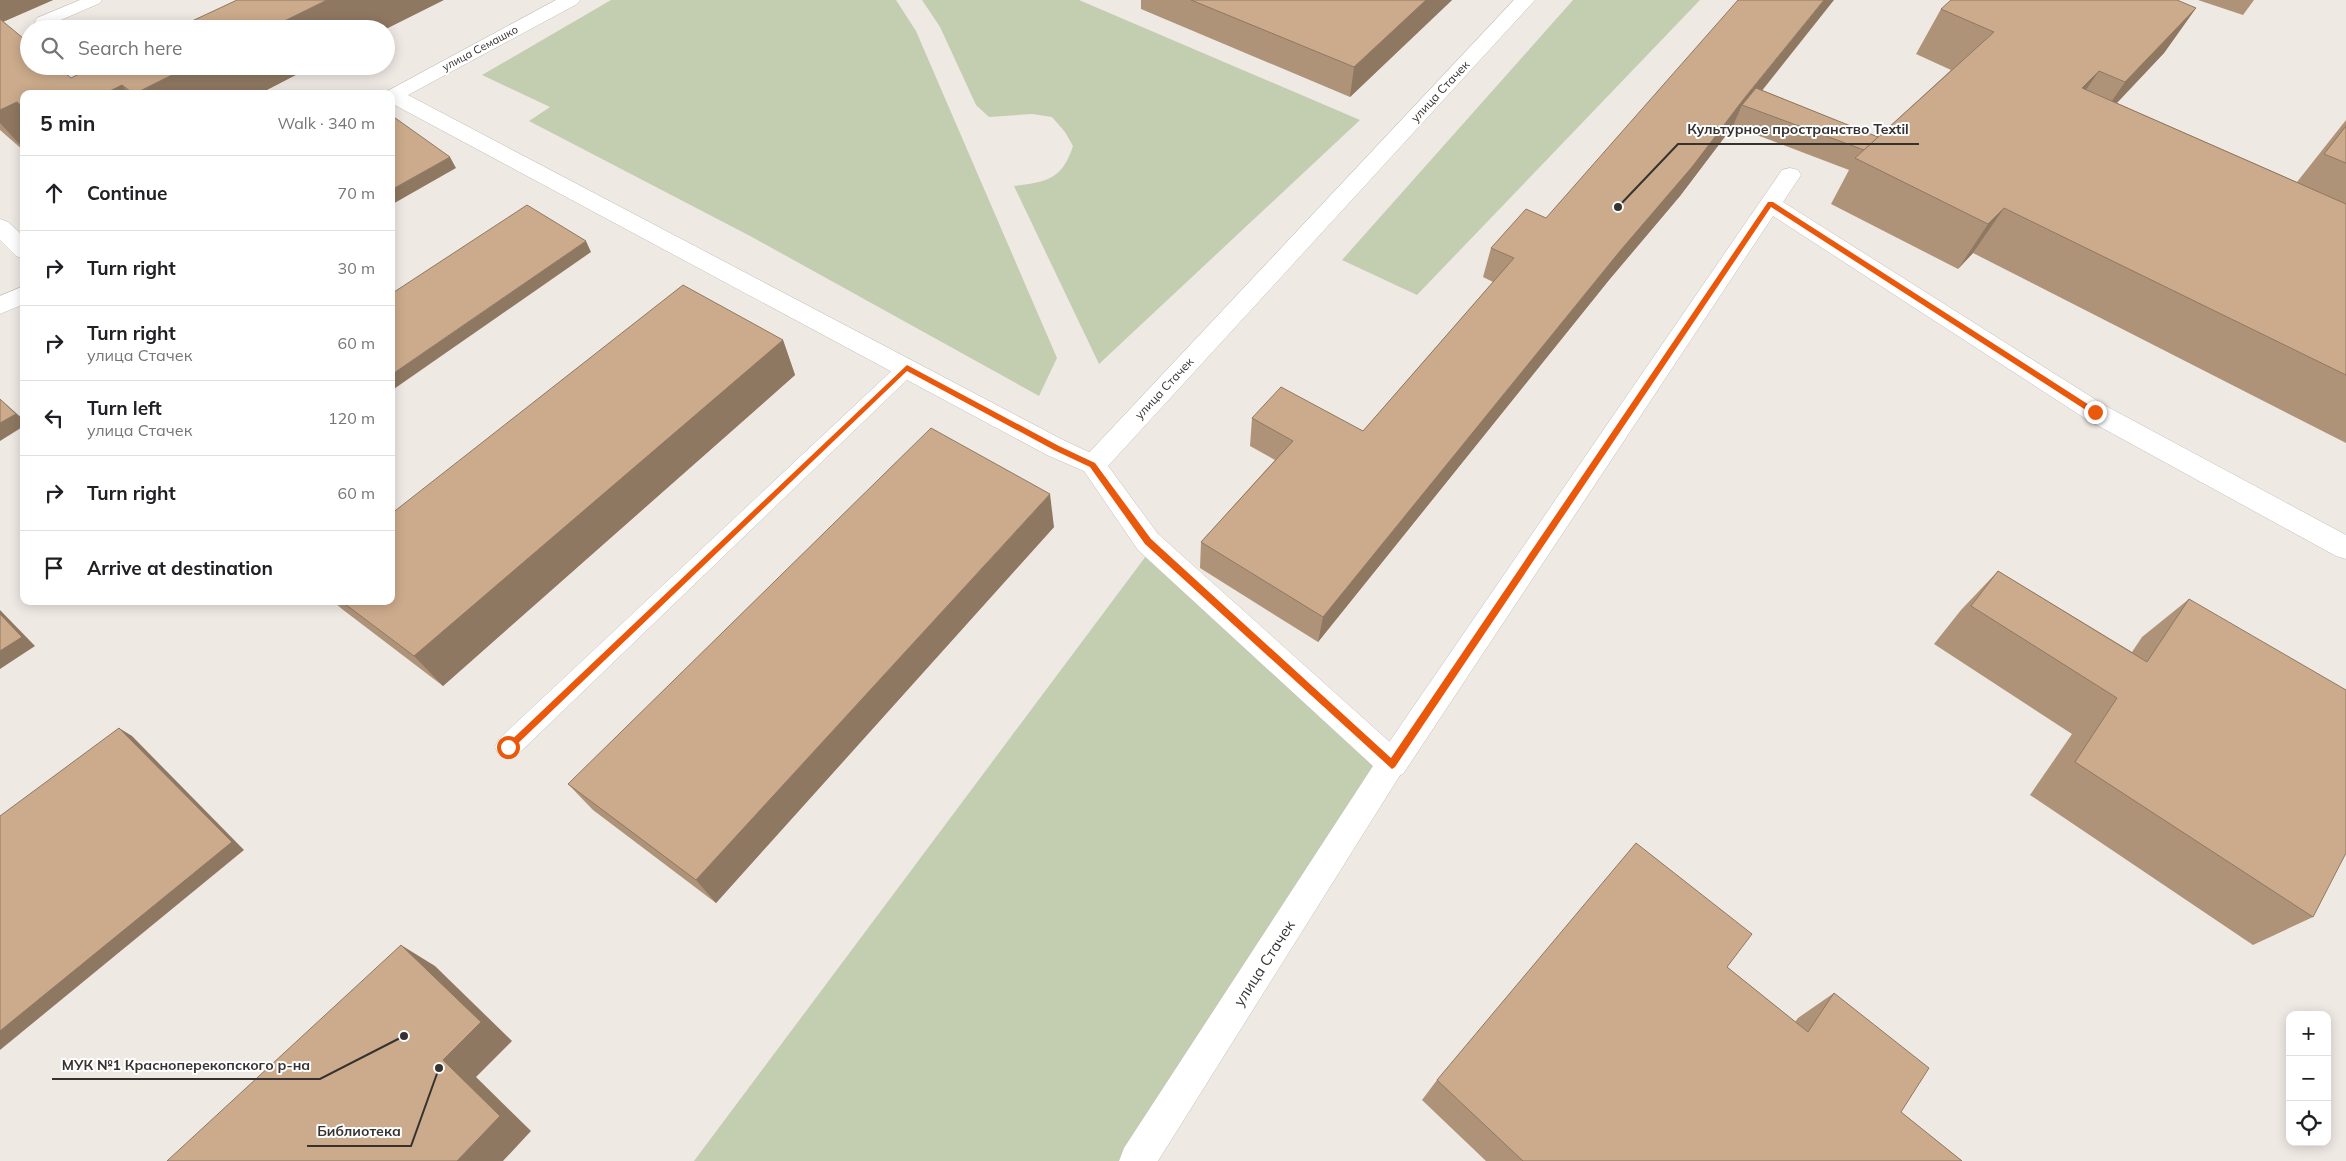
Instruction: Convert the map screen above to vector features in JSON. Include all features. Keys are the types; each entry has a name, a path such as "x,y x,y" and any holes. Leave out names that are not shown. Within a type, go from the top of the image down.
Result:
{"street":[{"name":"улица Семашко","path":"395,94 570,0"},
{"name":"улица Стачек","path":"1093,465 1525,0"},
{"path":"395,98 1056,448 1093,465 1148,542 1392,764"},
{"name":"улица Стачек","path":"1137,1161 1392,764 1790,176"},
{"path":"1770,204 2095,412 2346,548"},
{"path":"0,227 20,247"},
{"path":"0,306 20,296"}],"lane":[{"path":"48,20 94,0"},
{"path":"508,747 907,368"}],"green space":[{"path":"611,0 896,0 916,31 1057,358 1039,396 752,237 529,121 550,107 482,75"},
{"path":"922,0 1079,0 1360,120 1099,364 1014,186 1044,181 1058,173 1069,157 1073,146 1065,132 1052,117 1032,114 989,117 976,105 940,27"},
{"path":"1573,0 1700,0 1417,295 1342,260"},
{"path":"1149,552 1381,765 1129,1161 694,1161"}],"building":[{"path":"237,0 327,0 286,20 194,20"},
{"path":"1191,0 1426,0 1354,67"},
{"path":"1738,0 1824,0 1746,96 1692,167 1620,251 1323,617 1201,542 1293,441 1252,418 1281,387 1363,431 1514,258 1491,248 1526,209 1546,218"},
{"path":"1951,0 2177,0 2196,8 2125,82 2099,71 2082,88 2346,204 2346,375 2004,208 1988,224 1855,158 1994,32 1941,9"},
{"path":"0,19 20,36 20,75 68,75 71,78 77,75 172,75 142,90 129,90 122,85 112,90 20,90 20,105 17,102 0,110"},
{"path":"1756,88 1878,137 1864,150 1742,105"},
{"path":"395,118 450,157 395,188"},
{"path":"2346,126 2346,163 2324,154"},
{"path":"527,205 586,241 395,372 395,291"},
{"path":"683,285 783,340 414,656 346,605 395,605 395,511"},
{"path":"0,399 16,414 0,423"},
{"path":"931,428 1050,494 696,880 568,784"},
{"path":"1998,571 2147,662 2189,599 2346,690 2346,853 2313,917 2075,762 2117,698 1971,606"},
{"path":"0,614 22,637 0,651"},
{"path":"119,728 232,842 0,1031 0,816"},
{"path":"1636,843 1752,934 1727,967 1808,1032 1834,993 1929,1068 1901,1112 1962,1161 1523,1161 1437,1080"},
{"path":"401,945 481,1022 443,1060 500,1116 457,1161 167,1161"}],"place":[{"name":"Культурное пространство Textil","path":"1618,207"},
{"name":"МУК №1 Красноперекопского р-на","path":"404,1036"},
{"name":"Библиотека","path":"439,1068"}],"route":[{"path":"508,747 907,368 1056,448 1093,465 1148,542 1392,764 1770,204 2095,412"}]}
